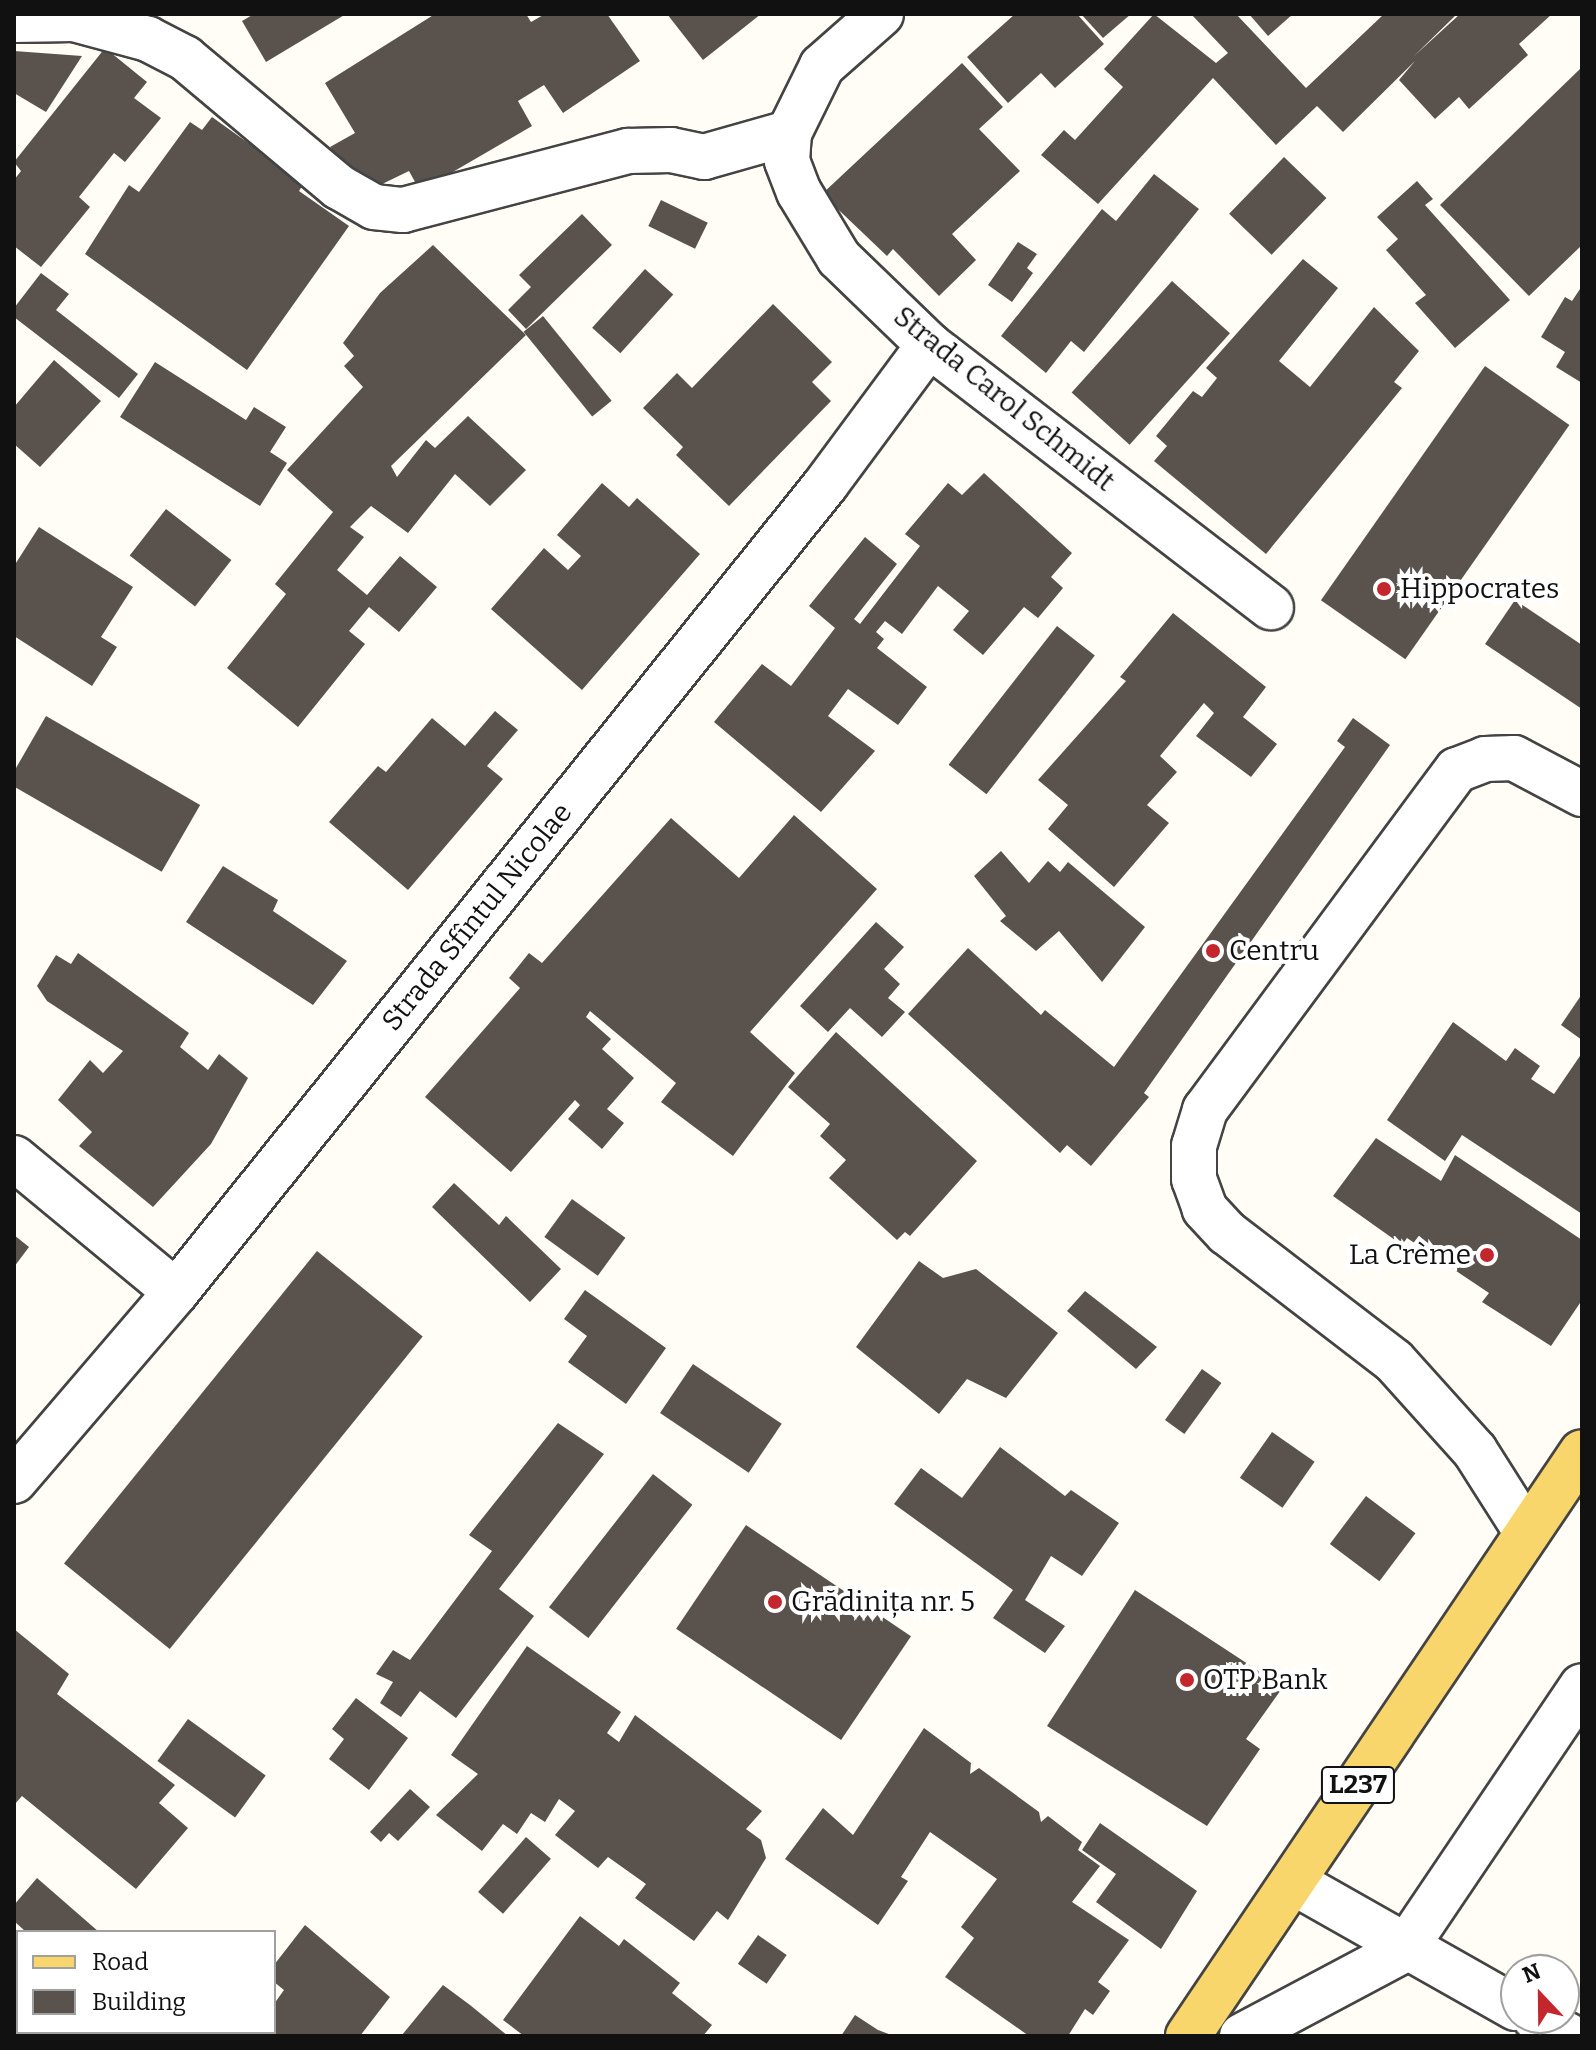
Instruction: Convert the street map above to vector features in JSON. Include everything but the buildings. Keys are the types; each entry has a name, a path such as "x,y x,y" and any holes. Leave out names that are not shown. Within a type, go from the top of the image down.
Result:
{"main road":[{"name":"L237","path":"1188,2036 1582,1452"}],"street":[{"path":"14,20 74,19 148,39 185,58 339,187 374,207 417,207 628,151 671,150 704,157 789,133 822,66 881,14"},
{"name":"Strada Carol Schmidt","path":"789,133 787,161 799,192 839,258 929,345 1271,607"},
{"name":"Strada Sfîntul Nicolae","path":"14,1481 176,1292 826,484 929,345"},
{"path":"1527,1533 1475,1451 1394,1361 1227,1233 1205,1209 1194,1179 1194,1146 1205,1110 1457,770 1485,759 1514,758 1582,794"},
{"path":"14,1158 176,1292"},
{"path":"1242,2036 1404,1950 1582,1686"},
{"path":"1293,1882 1404,1950 1500,2000"}],"place":[{"name":"Hippocrates","path":"1384,589"},
{"name":"Centru","path":"1213,951"},
{"name":"La Crème","path":"1487,1255"},
{"name":"Grădinița nr. 5","path":"775,1602"},
{"name":"OTP Bank","path":"1187,1680"}]}
